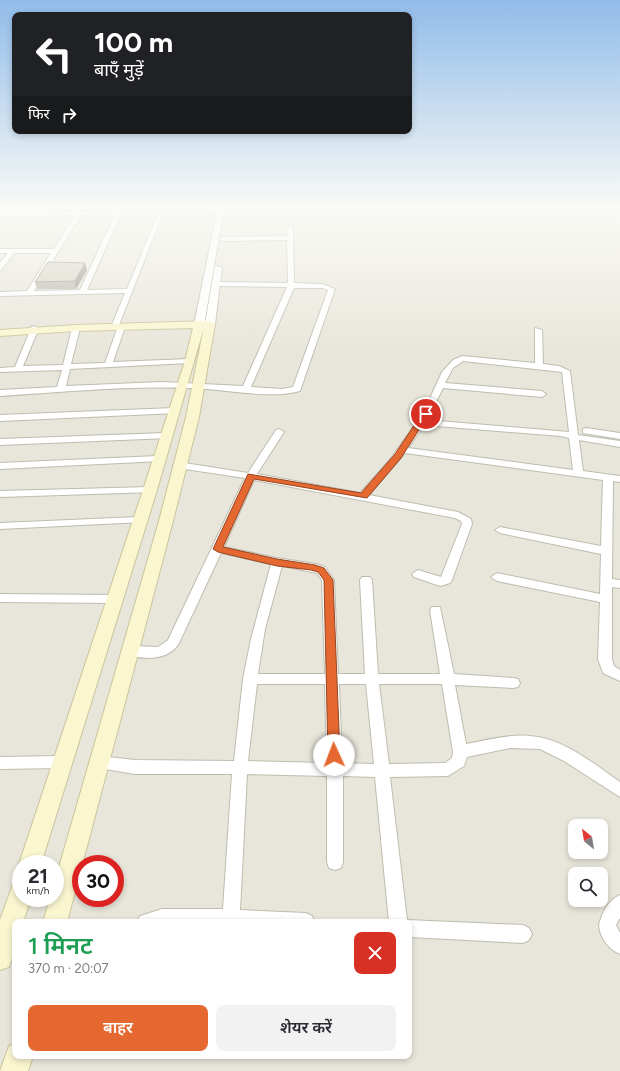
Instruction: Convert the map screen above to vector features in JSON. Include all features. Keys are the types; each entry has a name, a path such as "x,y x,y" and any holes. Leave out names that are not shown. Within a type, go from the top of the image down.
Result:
{"main road":[{"path":"0,328 46,330 204,325"},
{"path":"33,855 139,520 150,490 182,385 204,325"},
{"path":"56,919 166,521 178,465 185,447 200,385 204,325"},
{"path":"0,333 34,330"},
{"path":"0,958 16,907"},
{"path":"14,1071 18,1059"}],"street":[{"path":"0,268 8,257"},
{"path":"29,294 51,257"},
{"path":"83,292 99,257"},
{"path":"108,365 129,291 143,257"},
{"path":"204,325 214,257"},
{"path":"204,325 215,284 219,257"},
{"path":"246,388 291,286 290,257"},
{"path":"0,393 182,385 246,388 288,392 299,388 332,290 326,286 215,284"},
{"path":"0,294 129,291"},
{"path":"61,390 76,328"},
{"path":"18,369 34,330"},
{"path":"538,330 538,366"},
{"path":"359,496 402,450 431,406 448,368 462,358 560,369 568,374 578,473"},
{"path":"0,370 190,361"},
{"path":"441,385 542,394"},
{"path":"0,418 174,412"},
{"path":"421,422 620,436"},
{"path":"130,650 154,654 170,648 218,549 251,476 279,432"},
{"path":"574,433 620,444"},
{"path":"0,442 166,436"},
{"path":"402,450 614,478 607,551 606,664 612,672 620,676"},
{"path":"0,466 158,460"},
{"path":"178,465 251,476 359,496 458,515 466,519 467,524 446,580 440,582 418,574"},
{"path":"0,494 150,490"},
{"path":"0,526 139,520"},
{"path":"500,530 607,551"},
{"path":"218,549 277,562 312,567 321,570 328,580 335,770 335,862"},
{"path":"231,918 239,768 250,679 257,638 277,562"},
{"path":"497,577 606,599"},
{"path":"366,580 372,679 383,770 398,919"},
{"path":"607,582 620,584"},
{"path":"0,598 114,599"},
{"path":"99,762 135,767 205,766 335,770 448,769 459,761 460,752 436,610"},
{"path":"250,679 448,679 513,683"},
{"path":"460,752 515,742 542,743 558,751 620,790"},
{"path":"0,763 62,762"},
{"path":"620,904 609,917 607,923 608,930 620,945"},
{"path":"158,919 250,919"},
{"path":"412,928 523,934"}],"shaded area":[{"path":"0,257 620,257 620,1071 0,1071"}],"building":[{"path":"48,262 85,263 75,281 35,282"}],"route":[{"path":"334,755 328,580 325,574 321,570 312,567 277,562 218,549 251,476 364,496 398,456 426,414"}]}
